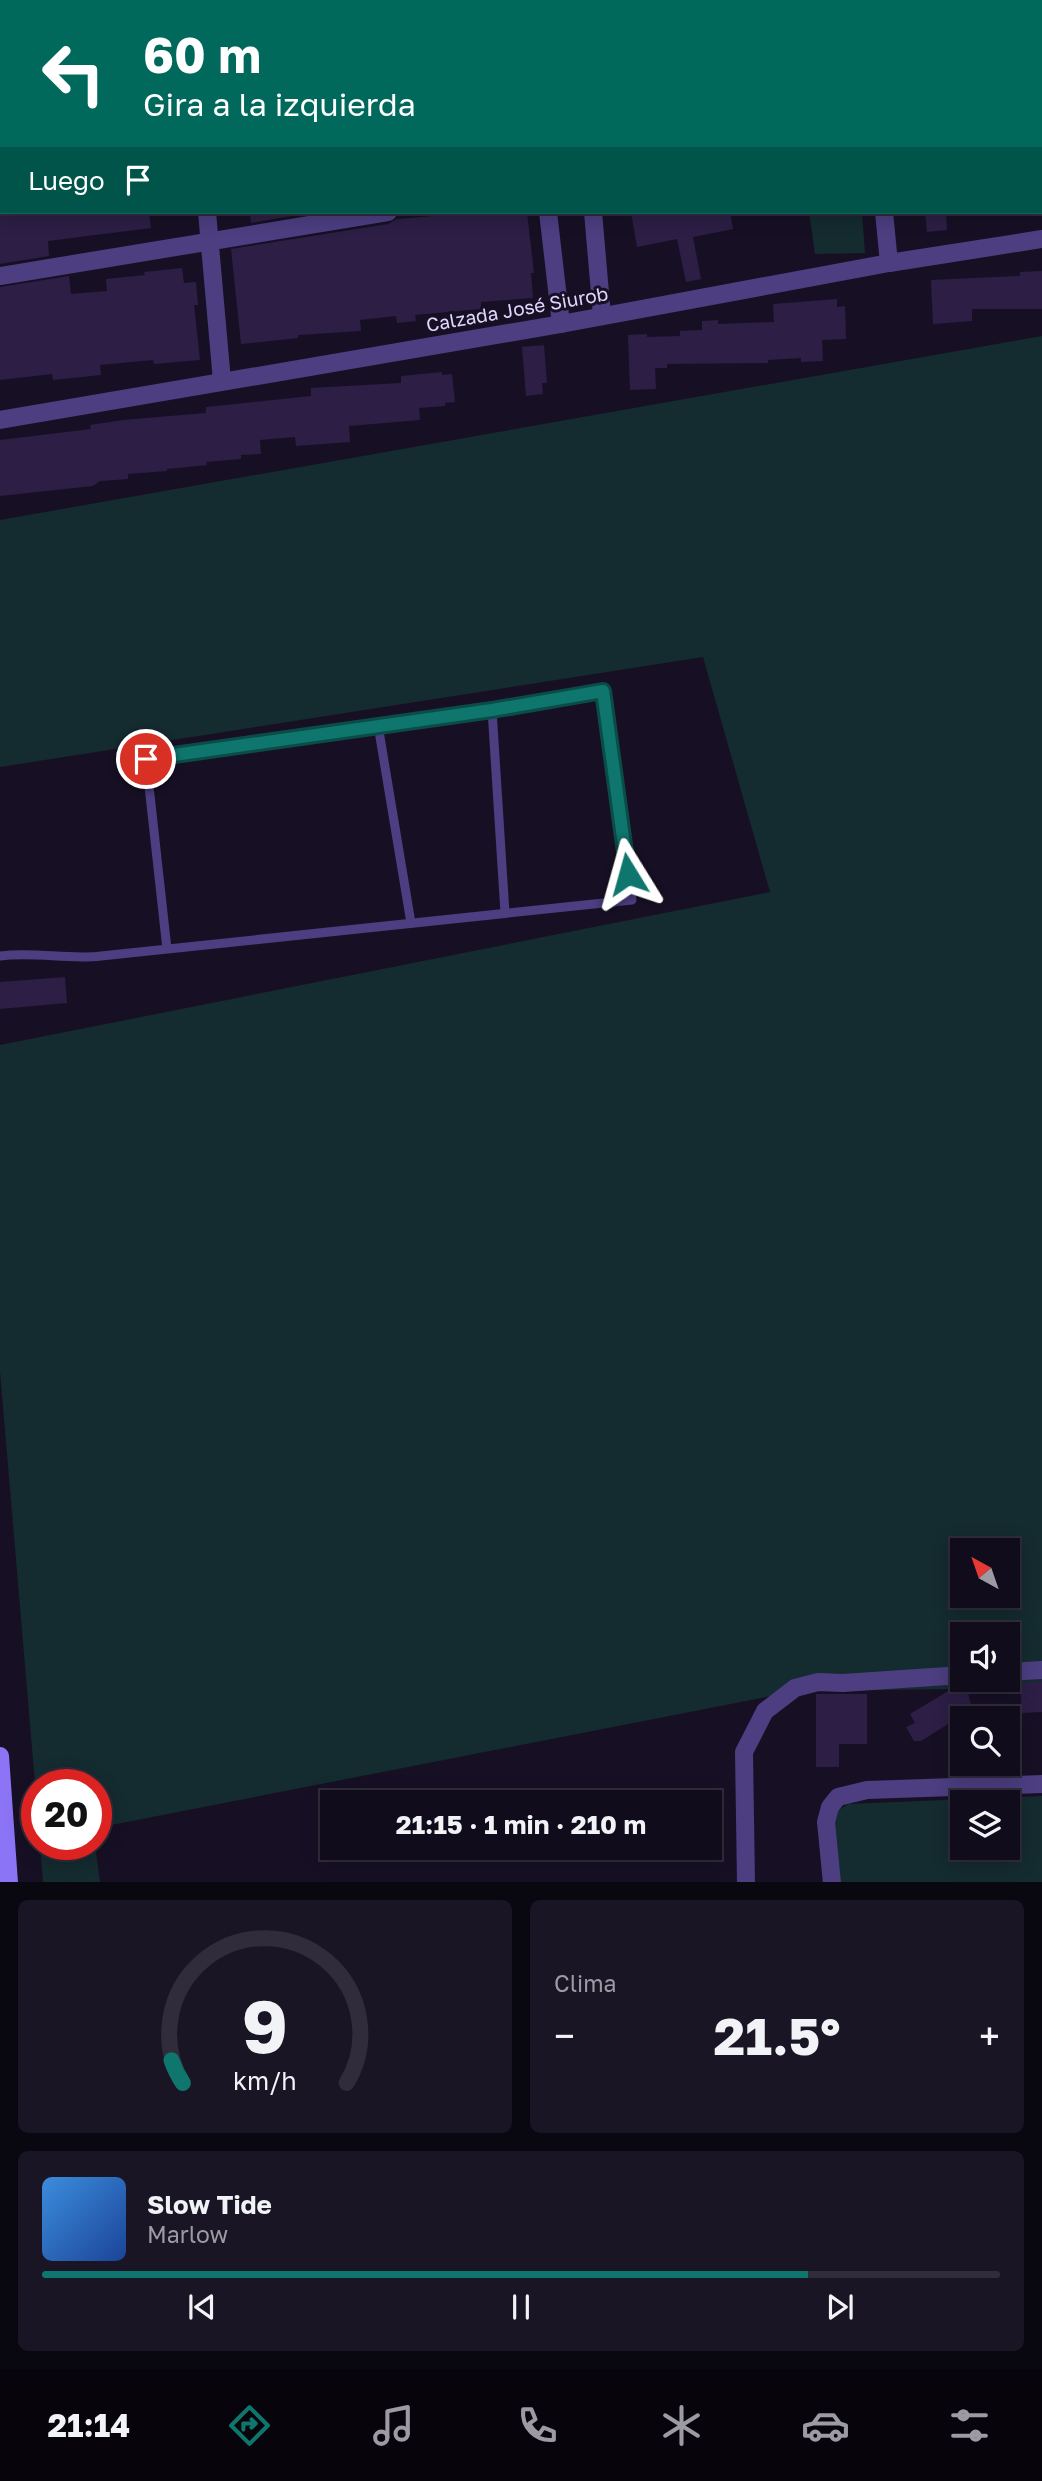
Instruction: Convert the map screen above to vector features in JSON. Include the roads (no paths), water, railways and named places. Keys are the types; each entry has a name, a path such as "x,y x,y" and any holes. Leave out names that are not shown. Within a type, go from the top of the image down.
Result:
{"main road":[{"path":"0,1756 9,1882"}],"street":[{"path":"207,214 222,381"},
{"path":"0,276 376,214"},
{"path":"548,214 561,324"},
{"path":"593,214 602,316"},
{"path":"884,214 889,264"},
{"name":"Calzada José Siurob","path":"0,420 1042,239"},
{"path":"1020,1671 1042,1670"},
{"path":"746,1882 744,1752 765,1711 795,1688 818,1682 843,1683 950,1676"},
{"path":"832,1882 826,1822 830,1807 838,1797 867,1790 1042,1784"}],"lane":[{"path":"0,956 16,954 88,958 632,900 603,691 492,710 146,759 167,949"},
{"path":"492,710 505,913"},
{"path":"378,725 411,923"}]}
